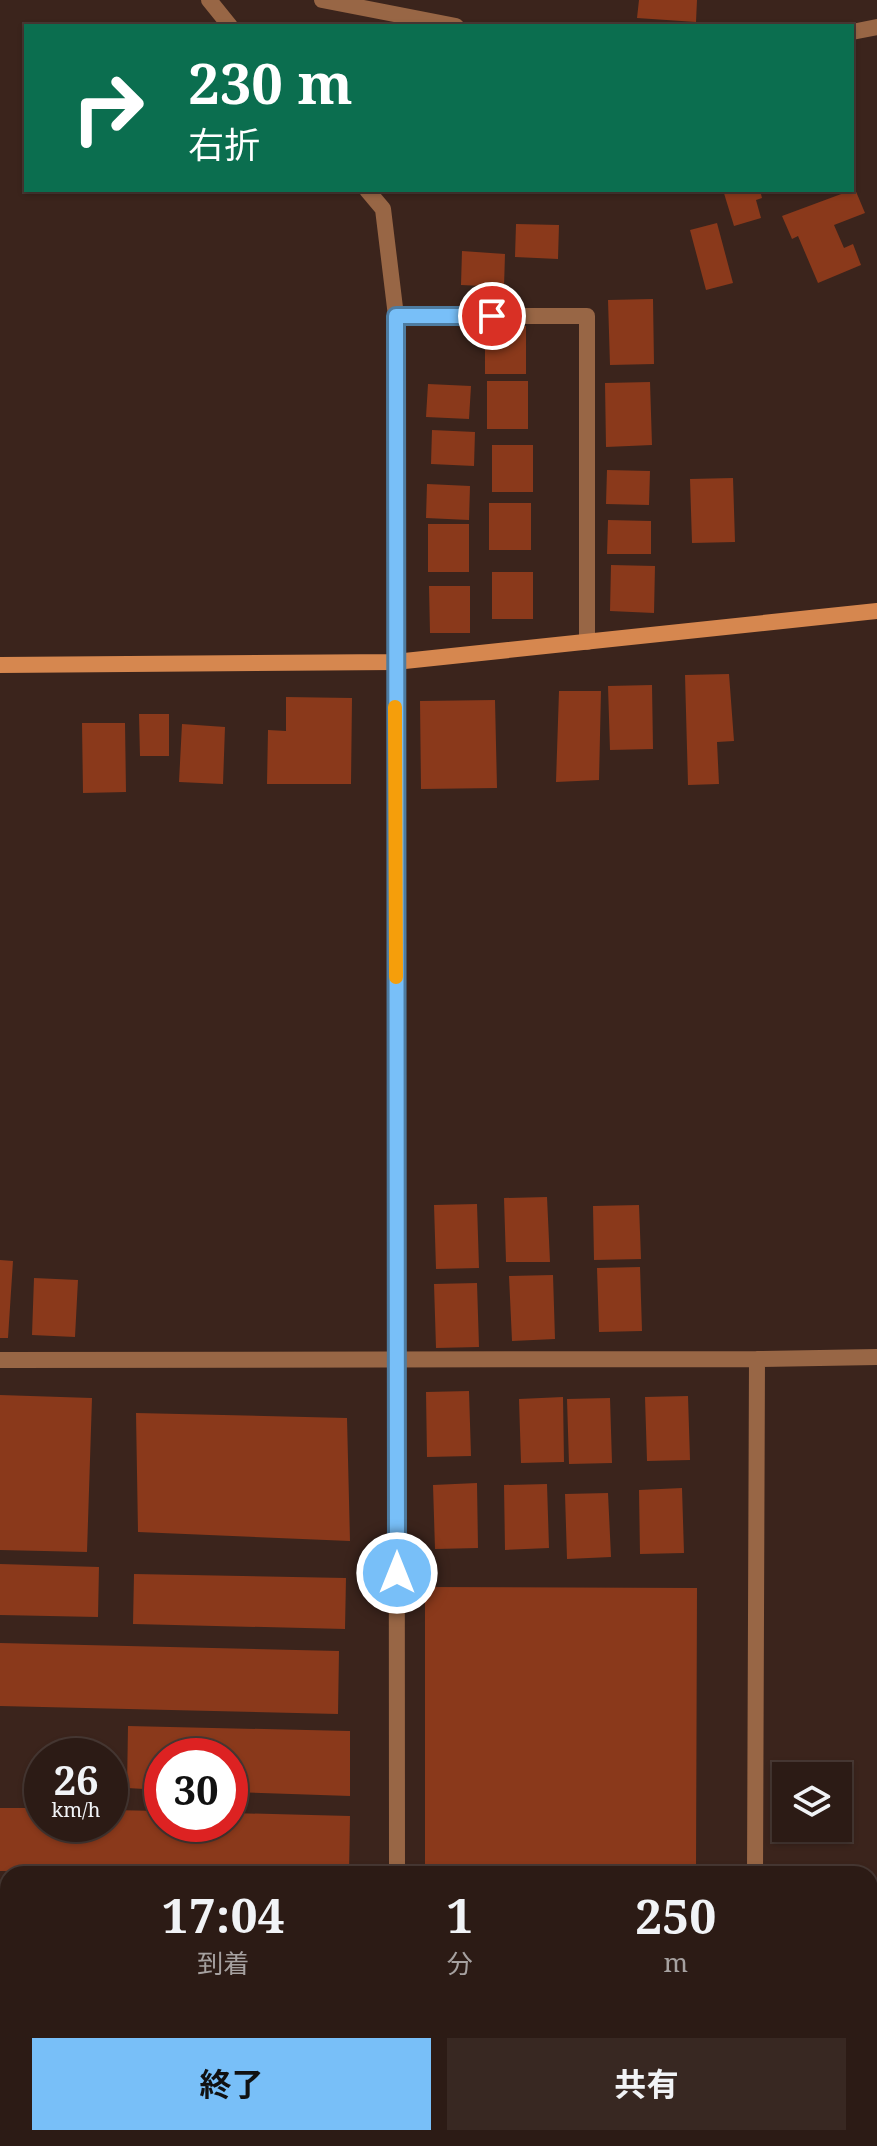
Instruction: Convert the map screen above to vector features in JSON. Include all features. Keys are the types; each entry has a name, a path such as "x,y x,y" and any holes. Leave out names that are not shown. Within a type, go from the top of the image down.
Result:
{"street":[{"path":"209,0 228,24"},
{"path":"322,0 446,24"},
{"path":"854,32 877,27"},
{"path":"369,192 383,209 396,316 397,1866"},
{"path":"396,316 587,316 587,642"},
{"path":"0,665 395,662 877,611"},
{"path":"0,1360 396,1362 877,1357"},
{"path":"755,1866 757,1359"}],"green space":[{"path":"542,192 588,192 583,194"}],"building":[{"path":"639,0 697,0 696,22 637,18"},
{"path":"854,187 865,213 834,225 844,248 853,244 861,265 818,283 798,236 792,239 782,216 854,192"},
{"path":"724,192 760,192 762,198 756,200 761,218 734,226"},
{"path":"717,223 733,283 706,290 690,230"},
{"path":"516,224 559,225 558,259 515,257"},
{"path":"462,251 505,254 504,287 461,285"},
{"path":"653,299 654,364 610,365 608,300"},
{"path":"485,326 526,326 526,374 485,374"},
{"path":"487,381 528,381 528,429 487,429"},
{"path":"650,382 652,445 606,447 605,383"},
{"path":"428,384 471,386 469,419 426,417"},
{"path":"432,430 475,432 474,466 431,464"},
{"path":"492,445 533,445 533,492 492,492"},
{"path":"607,470 650,471 649,505 606,504"},
{"path":"733,478 735,542 692,543 690,479"},
{"path":"427,484 470,486 469,520 426,518"},
{"path":"489,503 531,503 531,550 489,550"},
{"path":"608,520 651,521 651,554 607,554"},
{"path":"428,524 469,524 469,572 428,572"},
{"path":"611,565 655,566 654,613 610,611"},
{"path":"492,572 533,572 533,619 492,619"},
{"path":"429,586 470,586 470,633 430,633"},
{"path":"729,674 734,741 717,742 719,784 688,785 685,675"},
{"path":"652,685 653,749 610,750 608,686"},
{"path":"559,691 601,691 599,780 556,782"},
{"path":"286,697 352,698 351,784 267,784 268,730 286,731"},
{"path":"495,700 497,788 421,789 420,701"},
{"path":"139,714 169,714 169,756 140,756"},
{"path":"82,723 125,723 126,792 83,793"},
{"path":"182,724 225,727 223,784 179,782"},
{"path":"547,1197 550,1262 506,1262 504,1198"},
{"path":"477,1204 479,1268 436,1269 434,1205"},
{"path":"639,1205 641,1259 594,1260 593,1206"},
{"path":"0,1260 13,1261 8,1338 0,1338"},
{"path":"640,1267 642,1331 599,1332 597,1268"},
{"path":"553,1275 555,1339 512,1341 509,1276"},
{"path":"34,1278 78,1280 75,1337 32,1335"},
{"path":"477,1283 479,1347 436,1348 434,1284"},
{"path":"469,1391 471,1456 427,1457 426,1392"},
{"path":"0,1395 92,1398 87,1552 0,1550"},
{"path":"688,1396 690,1460 647,1461 645,1397"},
{"path":"563,1397 564,1462 521,1463 519,1399"},
{"path":"610,1398 612,1463 569,1464 567,1399"},
{"path":"136,1413 347,1418 350,1541 138,1532"},
{"path":"477,1483 478,1548 435,1549 433,1485"},
{"path":"547,1484 549,1548 505,1550 504,1485"},
{"path":"682,1488 684,1553 640,1554 639,1490"},
{"path":"608,1493 611,1557 567,1559 565,1494"},
{"path":"0,1564 99,1567 98,1617 0,1615"},
{"path":"134,1574 346,1578 345,1629 133,1624"},
{"path":"425,1587 697,1588 696,1866 425,1866"},
{"path":"0,1643 339,1651 338,1714 0,1706"},
{"path":"128,1726 350,1731 350,1796 248,1793 248,1738 144,1738 144,1789 128,1788"},
{"path":"0,1808 24,1808 24,1842 128,1842 128,1810 144,1811 144,1842 248,1842 248,1813 350,1816 349,1866 0,1866"}],"slow traffic":[{"path":"395,707 396,977"}],"route":[{"path":"397,1573 396,316 492,316"}]}
